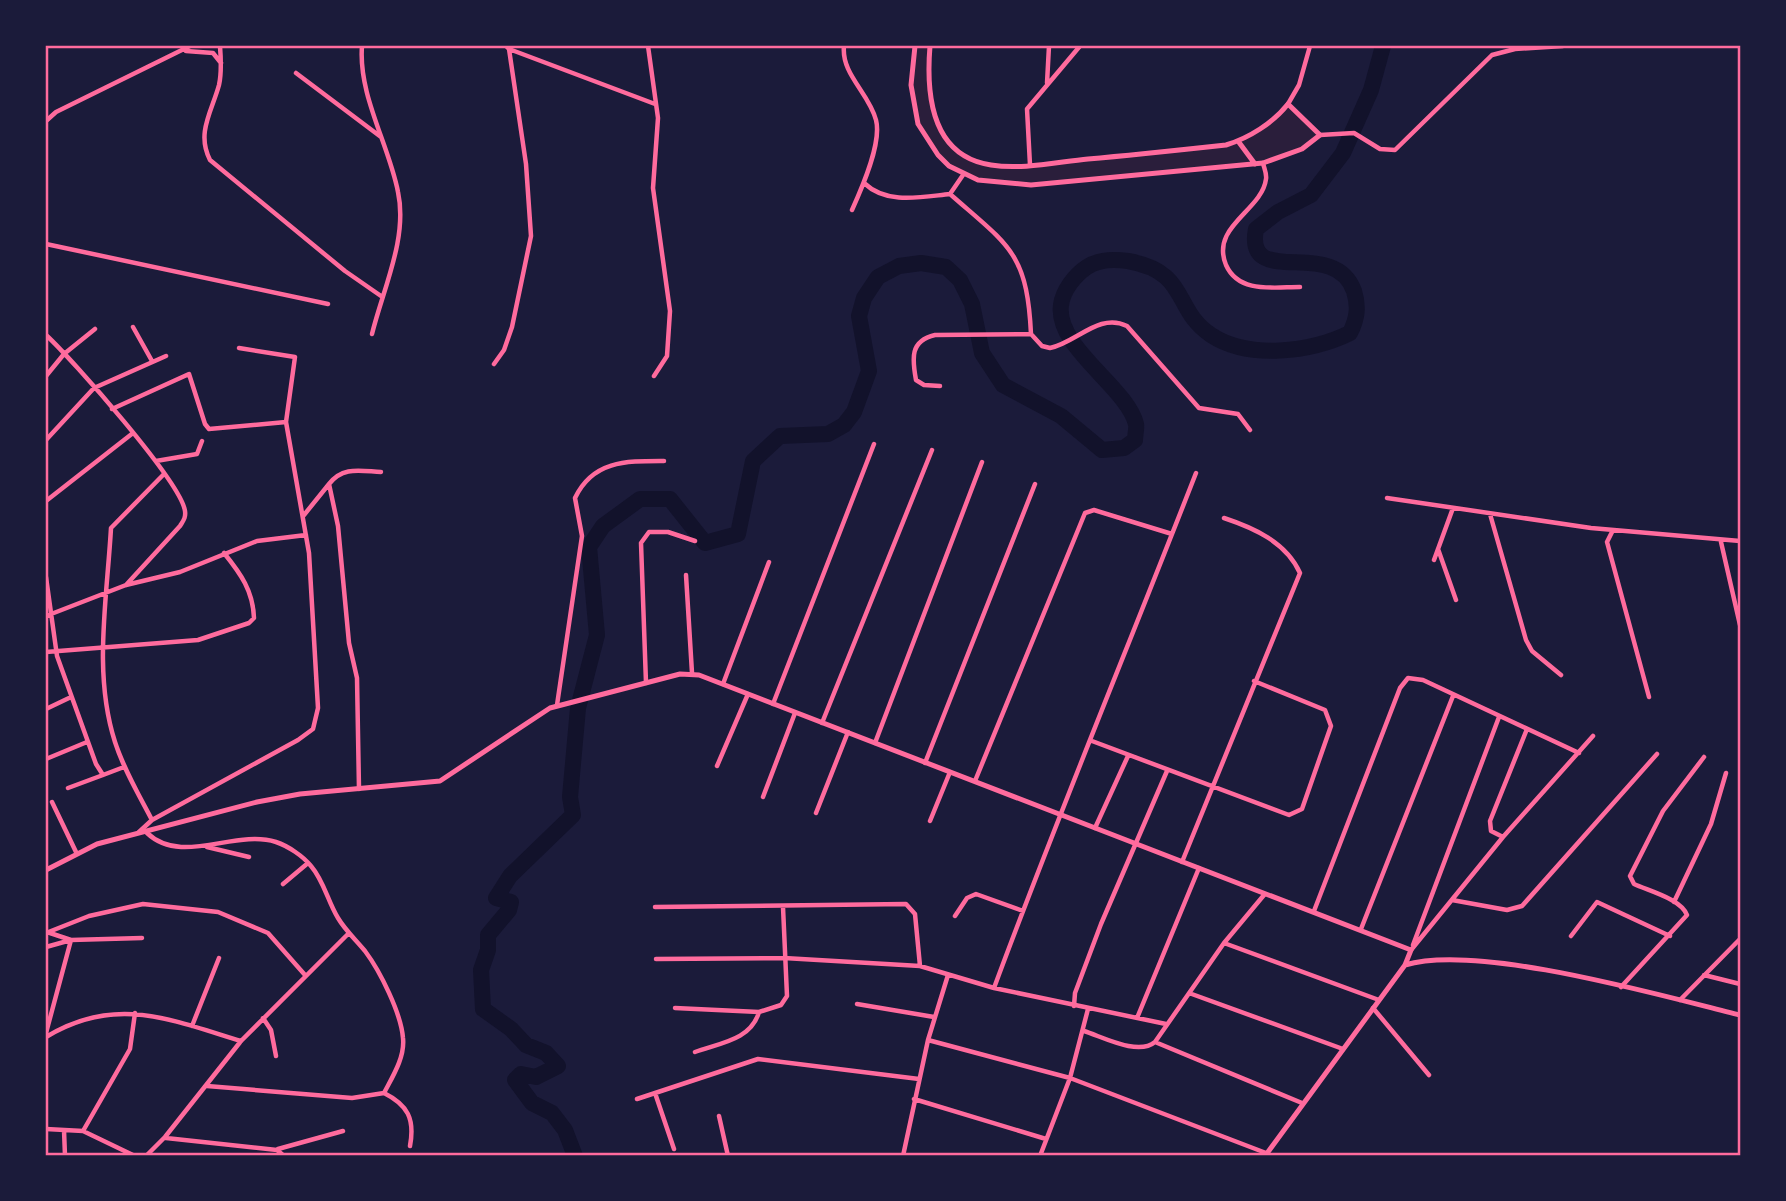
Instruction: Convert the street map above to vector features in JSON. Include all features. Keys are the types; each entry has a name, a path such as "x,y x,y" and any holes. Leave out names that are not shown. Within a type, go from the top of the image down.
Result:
{"street":[{"path":"46,121 56,112 190,46"},
{"path":"220,46 218,88 205,126 204,142 210,160 345,271 382,296"},
{"path":"362,46 367,87 400,206 397,243 372,334"},
{"path":"648,46 658,118 653,188 670,325 667,356 654,376"},
{"path":"844,46 843,60 870,107 877,129 864,183 852,210"},
{"path":"915,46 911,85 914,112 938,155 963,175 993,183 1031,185 1263,163 1302,149 1321,135"},
{"path":"930,46 929,98 947,139 956,148 980,162 1030,165 1238,141 1278,115 1288,104 1299,85 1310,46"},
{"path":"1047,84 1049,46"},
{"path":"1030,165 1026,114 1047,84 1080,46"},
{"path":"1288,104 1321,135 1354,133 1380,149 1395,150 1492,55 1515,49 1563,46"},
{"path":"494,364 504,350 512,327 531,236 507,47 656,104"},
{"path":"184,51 195,49 213,52 221,64"},
{"path":"296,73 382,138"},
{"path":"1238,141 1255,164"},
{"path":"1263,163 1265,183 1225,239 1225,260 1229,271 1245,284 1256,288 1300,287"},
{"path":"950,194 963,175"},
{"path":"864,183 887,196 950,194 1003,241 1020,265 1028,289 1031,334"},
{"path":"46,244 328,304"},
{"path":"940,386 916,380 913,365 915,345 923,338 935,335 1031,334 1047,348 1060,345 1111,322 1127,326 1199,408 1238,414 1250,430"},
{"path":"133,327 152,361"},
{"path":"46,376 64,354 95,329"},
{"path":"46,335 156,461 184,506 184,519 126,585"},
{"path":"138,833 152,820 313,729 318,708 304,515 286,422 295,357 239,348"},
{"path":"46,440 94,388 166,356"},
{"path":"112,409 189,374 209,429 286,422"},
{"path":"46,501 133,433"},
{"path":"156,461 197,454 202,440"},
{"path":"773,704 874,444"},
{"path":"822,723 932,450"},
{"path":"557,705 582,536 575,498 585,482 601,468 625,461 664,461"},
{"path":"875,743 982,462"},
{"path":"304,515 329,484 345,471 381,472"},
{"path":"995,988 1059,815 1092,741 1196,473"},
{"path":"152,820 124,767 108,716 103,648 111,528 164,474"},
{"path":"329,484 338,526 346,618 357,678 359,789"},
{"path":"925,762 1035,484"},
{"path":"1387,498 1613,530 1721,542 1741,541"},
{"path":"1434,560 1453,508"},
{"path":"975,781 1085,513 1094,510 1172,534"},
{"path":"1490,514 1526,640 1532,651 1561,676"},
{"path":"1182,862 1300,572 1290,556 1259,530 1224,518"},
{"path":"1613,530 1607,542 1649,697"},
{"path":"646,684 641,543 646,534 653,531 667,531 695,541"},
{"path":"47,616 126,585 180,572 257,541 306,535"},
{"path":"1721,542 1741,625"},
{"path":"1438,548 1456,600"},
{"path":"46,652 55,649 198,640 249,623 254,618 246,580 224,553"},
{"path":"723,684 769,562"},
{"path":"686,575 692,674"},
{"path":"46,577 47,616 69,698 103,775"},
{"path":"46,870 76,852 257,802 445,779 557,705 692,674 1411,950"},
{"path":"1314,911 1400,688 1408,678 1423,680 1579,753"},
{"path":"1092,741 1289,815 1302,809 1331,726 1329,716 1325,709 1254,681"},
{"path":"716,766 748,694"},
{"path":"1361,929 1453,696"},
{"path":"46,709 69,698"},
{"path":"763,797 795,713"},
{"path":"928,1040 1070,1078 1265,1154 1405,965 1499,717"},
{"path":"1503,837 1492,831 1490,825 1527,729"},
{"path":"816,813 848,732"},
{"path":"1411,950 1503,837 1593,736"},
{"path":"46,759 88,742"},
{"path":"1451,900 1507,910 1522,906 1657,754"},
{"path":"1096,828 1128,755"},
{"path":"1621,988 1687,915 1685,910 1674,902 1634,884 1630,876 1663,811 1704,757"},
{"path":"68,788 124,767"},
{"path":"1074,1006 1075,993 1084,970 1167,771"},
{"path":"930,821 950,772"},
{"path":"1674,902 1711,824 1726,773"},
{"path":"52,802 76,852"},
{"path":"147,833 163,843 202,846 249,857"},
{"path":"202,846 233,840 268,841 284,846 308,863 349,933 378,971 403,1034 401,1058 384,1093"},
{"path":"283,884 308,863"},
{"path":"1137,1018 1199,868"},
{"path":"955,916 967,898 976,894 988,895 1023,911"},
{"path":"1084,1031 1136,1047 1150,1046 1224,943 1264,895"},
{"path":"1571,936 1597,902 1670,936"},
{"path":"47,932 89,916 143,904 218,912 268,933 305,975"},
{"path":"655,907 906,904 913,908 920,966"},
{"path":"675,1008 759,1012 772,1009 786,1000 783,907"},
{"path":"47,932 71,940"},
{"path":"146,1156 165,1138 241,1041 349,933"},
{"path":"46,947 71,940 142,938"},
{"path":"1680,1000 1741,939"},
{"path":"46,1035 71,940"},
{"path":"1224,943 1379,1000"},
{"path":"192,1026 219,958"},
{"path":"656,959 784,958 920,966 995,988 1166,1024"},
{"path":"1405,965 1442,960 1524,967 1741,1015"},
{"path":"903,1156 928,1040 948,975"},
{"path":"1704,975 1741,984"},
{"path":"1189,993 1343,1049"},
{"path":"857,1004 934,1017"},
{"path":"1373,1008 1429,1075"},
{"path":"1040,1156 1070,1078 1088,1009"},
{"path":"695,1052 745,1034 755,1025 759,1012"},
{"path":"46,1035 101,1013 135,1013 241,1041"},
{"path":"83,1131 130,1049 135,1013"},
{"path":"263,1018 271,1030 276,1056"},
{"path":"1155,1042 1302,1103"},
{"path":"637,1099 758,1059 919,1079"},
{"path":"206,1086 352,1098 384,1093 401,1101 408,1112 414,1127 410,1146"},
{"path":"655,1093 674,1149"},
{"path":"914,1099 1046,1139"},
{"path":"719,1116 727,1156"},
{"path":"46,1129 83,1131 135,1156"},
{"path":"65,1129 65,1156"},
{"path":"165,1138 277,1150 343,1131"},
{"path":"277,1150 284,1156"},
{"path":"153,1151 159,1156"}],"shaded area":[{"path":"915,46 931,46 929,98 948,139 968,157 1007,166 1238,141 1278,115 1288,104 1320,135 1316,141 1263,163 1031,185 993,183 949,166 918,124 912,99"}],"waterway":[{"path":"575,1156 565,1130 552,1113 532,1103 515,1080 521,1074 536,1077 558,1066 546,1053 526,1045 511,1029 483,1009 481,970 488,950 488,935 509,910 511,902 496,898 510,876 573,815 570,797 578,708 597,635 589,547 603,526 640,499 670,499 705,543 738,534 753,461 780,436 828,434 844,425 854,412 869,371 859,316 864,298 878,277 899,266 921,263 946,267 960,280 972,304 982,353 1003,385 1061,416 1102,450 1124,448 1135,440 1136,426 1130,410 1120,396 1069,336 1062,321 1061,305 1070,283 1096,262 1128,261 1148,266 1162,274 1171,282 1199,325 1226,343 1243,348 1299,349 1350,333 1357,308 1354,291 1344,275 1329,266 1276,261 1263,257 1256,247 1256,229 1278,212 1311,195 1343,153 1371,90 1383,46"}]}
